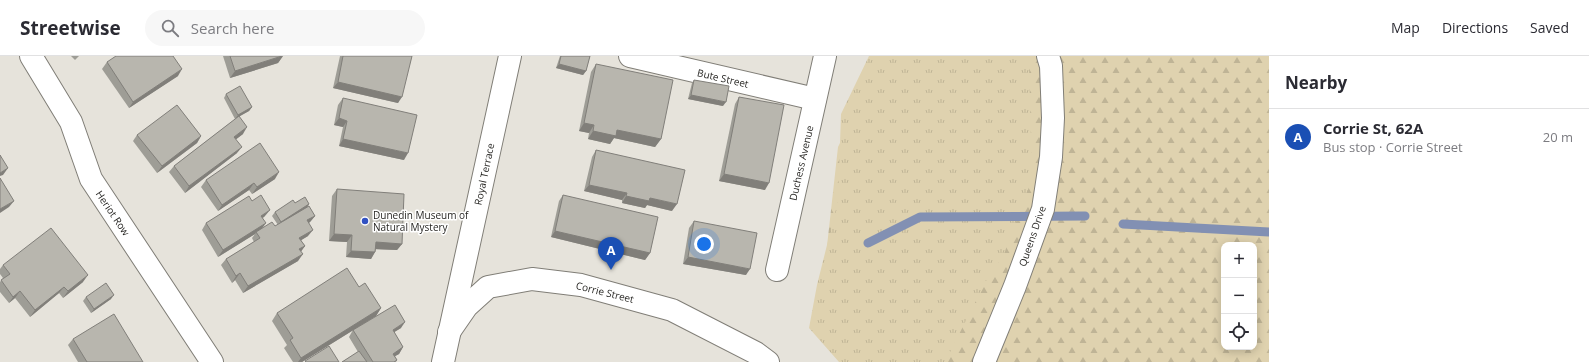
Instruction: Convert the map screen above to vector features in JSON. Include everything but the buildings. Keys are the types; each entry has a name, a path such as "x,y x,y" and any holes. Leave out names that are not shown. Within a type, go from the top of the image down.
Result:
{"street":[{"name":"Heriot Row","path":"31,56 71,122 91,179 212,362"},
{"name":"Royal Terrace","path":"443,362 510,56"},
{"name":"Bute Street","path":"630,56 815,99"},
{"name":"Duchess Avenue","path":"778,270 825,56"},
{"name":"Queens Drive","path":"984,362 1015,286 1043,209 1051,157 1053,118 1051,66 1048,56"},
{"name":"Corrie Street","path":"450,332 467,306 488,287 532,279 582,285 672,310 756,353 768,362"}],"green space":[{"path":"869,56 1026,56 1029,65 1032,179 1004,254 986,281 945,362 839,362 809,328 817,285 838,201 841,114"},
{"path":"883,56 1269,56 1269,362 874,362 846,246 827,246 838,147"}],"waterway":[{"path":"868,243 920,217 1085,216"},
{"path":"1123,224 1269,232"}],"place":[{"name":"Dunedin Museum of Natural Mystery","path":"365,221"},
{"name":"Corrie St, 62A","path":"611,270"}]}
